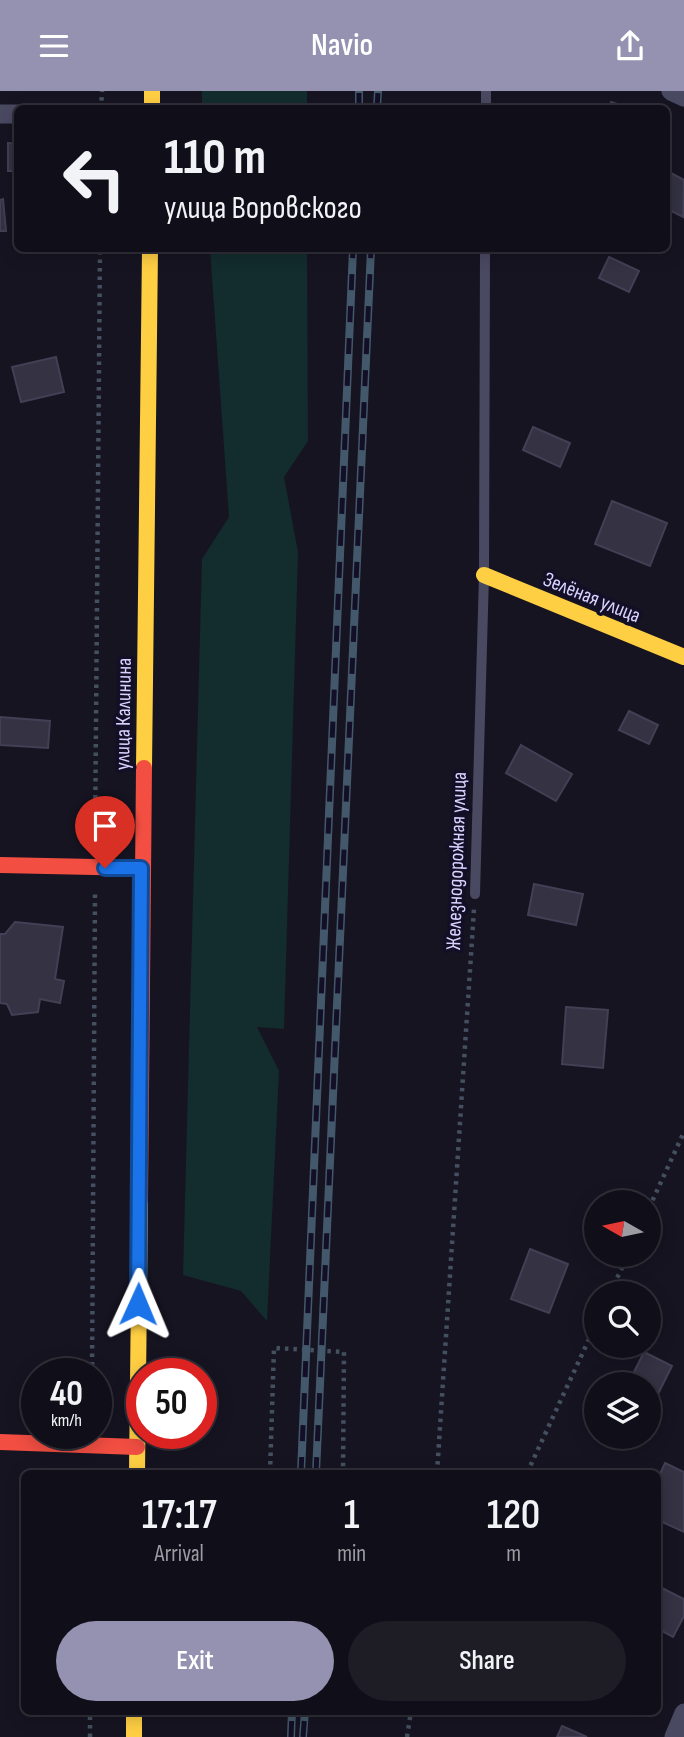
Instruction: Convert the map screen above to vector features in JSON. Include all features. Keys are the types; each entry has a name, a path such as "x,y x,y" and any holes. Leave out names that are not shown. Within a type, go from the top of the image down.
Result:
{"main road":[{"name":"улица Калинина","path":"138,1358 150,252"},
{"name":"Зелёная улица","path":"484,575 684,657"},
{"path":"0,866 141,868"},
{"path":"0,1442 126,1447"},
{"name":"улица Калинина","path":"137,1449 137,1470"},
{"path":"134,1715 134,1737"}],"street":[{"path":"671,91 684,97"},
{"path":"674,1737 684,1713"}],"lane":[{"name":"Железнодорожная улица","path":"475,894 484,575 485,252"}],"path":[{"path":"92,1358 100,252"},
{"name":"Железнодорожная улица","path":"438,1470 475,894"},
{"path":"657,1190 684,1132"},
{"path":"270,1470 274,1348 345,1352 343,1470"},
{"path":"528,1470 584,1350"},
{"path":"90,1715 90,1737"},
{"path":"407,1737 410,1715"}],"green space":[{"path":"202,91 307,91 307,105 202,105"},
{"path":"210,252 307,252 308,441 284,477 298,552 284,1029 257,1027 279,1071 267,1321 241,1291 183,1275 202,559 229,517"}],"building":[{"path":"8,143 14,144 14,171 8,171"},
{"path":"670,173 684,180 683,217 670,210"},
{"path":"3,199 6,231 0,231 0,200"},
{"path":"609,257 639,271 629,292 599,278"},
{"path":"56,357 64,392 21,402 12,367"},
{"path":"533,427 570,443 560,467 523,450"},
{"path":"612,501 667,523 650,566 595,544"},
{"path":"629,711 658,725 649,744 619,730"},
{"path":"0,717 50,721 48,748 0,745"},
{"path":"521,745 572,774 556,801 506,773"},
{"path":"534,884 583,894 576,925 528,915"},
{"path":"15,922 63,927 55,979 64,981 60,1003 40,999 38,1012 12,1015 7,1004 0,1003 0,934 5,934"},
{"path":"566,1007 608,1010 603,1068 562,1064"},
{"path":"530,1249 568,1264 549,1313 511,1299"},
{"path":"641,1358 656,1358 672,1366 661,1388 661,1372 634,1372"},
{"path":"665,1463 684,1472 684,1532 661,1521 661,1472"},
{"path":"661,1588 684,1599 684,1616 673,1637 661,1631"},
{"path":"562,1726 587,1737 557,1737"}],"railway":[{"path":"359,91 359,105"},
{"path":"377,105 378,91"},
{"path":"301,1470 353,252"},
{"path":"316,1470 371,252"},
{"path":"291,1737 292,1715"},
{"path":"303,1737 305,1715"}],"traffic: slow":[{"path":"152,91 152,105"},
{"path":"144,768 150,252"},
{"path":"484,575 684,657"},
{"path":"137,1470 140,1200"},
{"path":"134,1715 134,1737"}],"traffic: jam":[{"path":"140,1200 144,768"},
{"path":"0,865 141,868"},
{"path":"0,1442 126,1447"}],"route":[{"path":"105,868 141,868 138,1304"}]}
